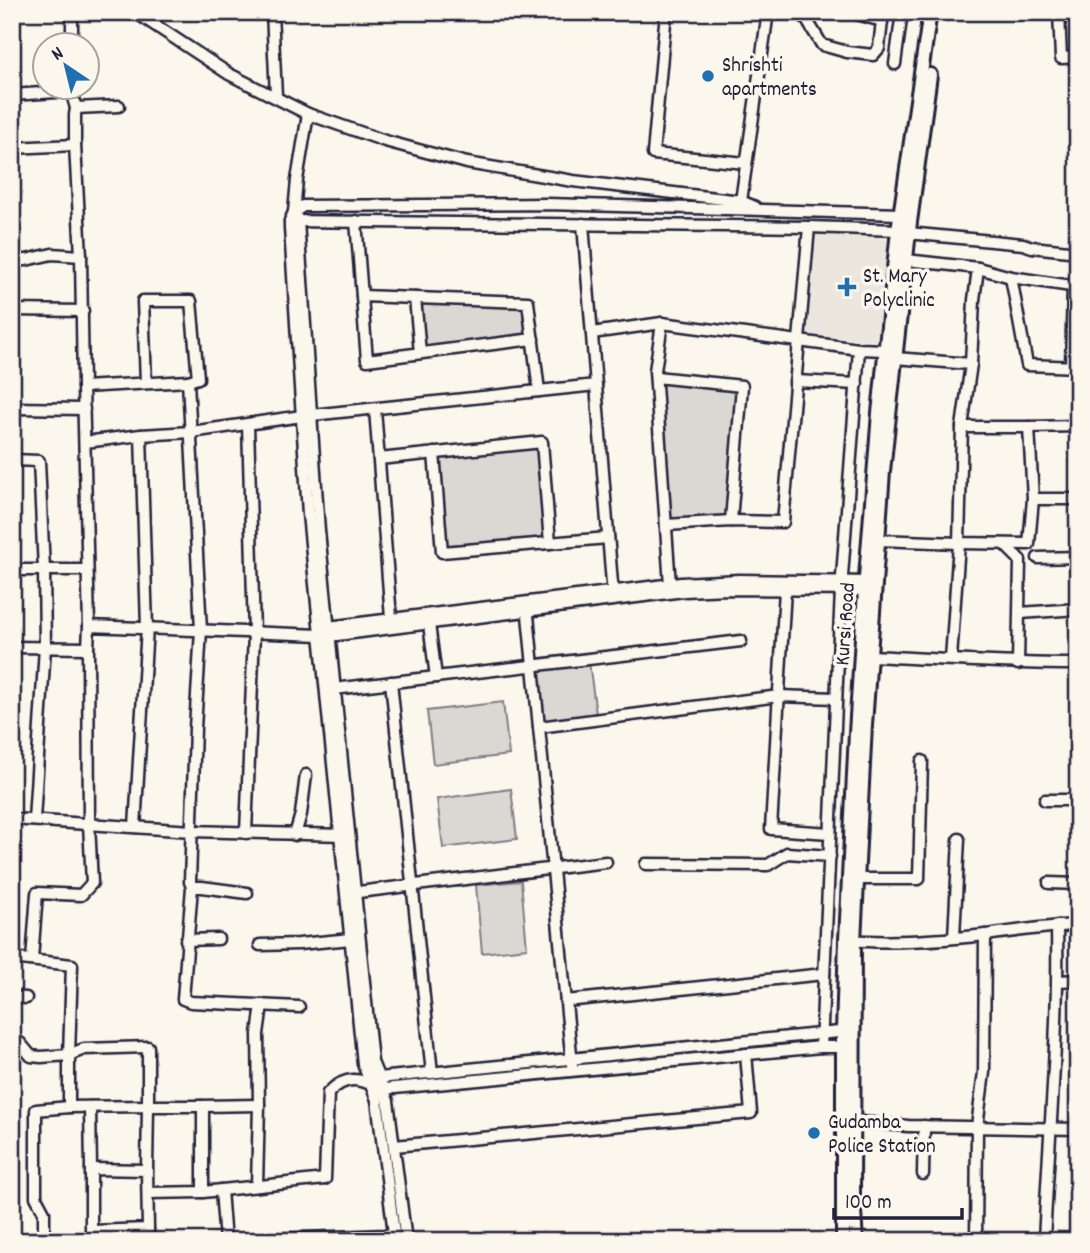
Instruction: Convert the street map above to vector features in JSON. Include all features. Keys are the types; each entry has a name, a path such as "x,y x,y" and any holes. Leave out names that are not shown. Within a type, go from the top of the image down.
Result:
{"main road":[{"name":"Kursi Road","path":"926,71 930,12"},
{"name":"Kursi Road","path":"843,1241 856,733 878,540 890,354 904,225 926,71 938,12"},
{"name":"Kursi Road","path":"850,940 858,879 879,413 906,260 904,225"},
{"name":"Kursi Road","path":"848,1121 856,1241"}],"street":[{"path":"72,12 72,32"},
{"path":"135,12 229,74 308,114 385,141 467,163 573,181 741,201 761,210"},
{"path":"272,12 276,96"},
{"path":"666,12 653,154 746,163"},
{"path":"741,201 768,12"},
{"path":"802,12 822,45 873,55 879,48 883,17 855,12"},
{"path":"895,64 902,12"},
{"path":"1058,12 1061,58 1078,57"},
{"path":"12,95 32,93"},
{"path":"32,960 37,893 81,895 92,883 83,311 75,102"},
{"path":"76,108 120,106"},
{"path":"308,114 294,218 306,416 308,514 334,689 344,835"},
{"path":"12,148 75,145"},
{"path":"294,218 303,206 547,204 761,210 904,225 1032,247 1078,252"},
{"path":"294,218 809,227 904,225"},
{"path":"356,221 367,360 533,339"},
{"path":"583,224 613,596"},
{"path":"666,525 783,522 809,227"},
{"path":"12,261 52,254 81,256"},
{"path":"906,260 978,268 1011,277 1076,287 1075,367 1027,365 1011,277"},
{"path":"951,659 959,543 962,427 971,364 978,268"},
{"path":"362,296 528,302 539,391"},
{"path":"415,298 420,354"},
{"path":"83,387 188,381 198,378 191,301 143,301 146,383"},
{"path":"12,310 83,311"},
{"path":"592,333 662,323 971,364"},
{"path":"662,323 655,371 670,585"},
{"path":"821,1047 841,587 859,349"},
{"path":"656,377 742,386 731,522"},
{"path":"188,381 201,630 195,728 192,887 183,999 191,1002 299,1007"},
{"path":"795,381 857,384"},
{"path":"85,442 596,385"},
{"path":"12,408 84,409"},
{"path":"375,409 391,618"},
{"path":"246,833 254,633 247,424"},
{"path":"962,427 1078,426"},
{"path":"878,540 1029,544 1033,499 1029,427"},
{"path":"135,827 147,628 141,435"},
{"path":"379,459 541,442 550,543"},
{"path":"435,453 442,552 608,538"},
{"path":"12,460 39,461 44,648 34,820"},
{"path":"1033,499 1078,499"},
{"path":"1004,544 1020,560 1018,664"},
{"path":"1038,558 1078,557"},
{"path":"12,570 88,570"},
{"path":"89,626 254,633 326,633 429,624 670,585 739,580 841,587"},
{"path":"613,596 728,589 871,586"},
{"path":"785,589 771,829 830,833"},
{"path":"326,633 391,618 527,607"},
{"path":"527,607 573,1071"},
{"path":"1020,613 1078,609"},
{"path":"429,624 436,677"},
{"path":"221,1190 225,1241 395,1237 350,893 326,633"},
{"path":"334,689 741,641"},
{"path":"12,647 88,648"},
{"path":"870,656 1018,664 1078,664"},
{"path":"391,682 432,1073"},
{"path":"539,726 779,696 836,698"},
{"path":"858,879 919,879 922,761"},
{"path":"295,835 301,814 306,775"},
{"path":"1045,800 1078,800"},
{"path":"12,819 192,831 344,835"},
{"path":"954,937 960,839"},
{"path":"646,864 768,865 787,853 830,856"},
{"path":"350,893 606,862"},
{"path":"1049,883 1078,884"},
{"path":"192,887 247,893"},
{"path":"350,893 351,939 363,1064 384,1089 388,1101 406,1241"},
{"path":"850,940 908,941 1078,925"},
{"path":"1044,1241 1049,1129 1056,1057 1057,926"},
{"path":"976,1241 978,1127 984,1072 985,935"},
{"path":"187,940 218,939"},
{"path":"260,945 351,939"},
{"path":"12,958 72,965 69,1107"},
{"path":"566,1001 824,974"},
{"path":"1058,981 1078,981"},
{"path":"12,997 26,999"},
{"path":"257,1186 258,1034 262,1005"},
{"path":"148,1194 203,1192 325,1179 328,1093 334,1086 354,1079 375,1081 848,1031"},
{"path":"12,1040 31,1056 41,1057 69,1055 85,1049 148,1047 148,1241"},
{"path":"384,1089 821,1047 848,1047"},
{"path":"394,1146 751,1113 746,1055"},
{"path":"43,1241 44,1212 36,1197 36,1110 69,1107 259,1105"},
{"path":"90,1107 88,1235 148,1229"},
{"path":"201,1107 203,1192"},
{"path":"848,1121 923,1126 1078,1129"},
{"path":"923,1126 923,1174"},
{"path":"91,1169 147,1170"}],"shaded area":[{"name":"St. Mary Polyclinic","path":"813,232 890,238 881,342 804,336"},
{"path":"421,301 524,305 529,335 424,347"},
{"path":"660,382 737,391 728,516 670,519"},
{"path":"538,446 545,538 446,547 440,457"},
{"path":"589,662 596,714 545,721 539,669"},
{"path":"503,702 509,755 433,764 427,711"},
{"path":"511,789 517,839 443,848 437,799"},
{"path":"521,881 527,948 482,953 476,885"}],"place":[{"name":"Shrishti apartments","path":"708,76"},
{"name":"St. Mary Polyclinic","path":"847,287"},
{"name":"Gudamba Police Station","path":"814,1133"}]}
